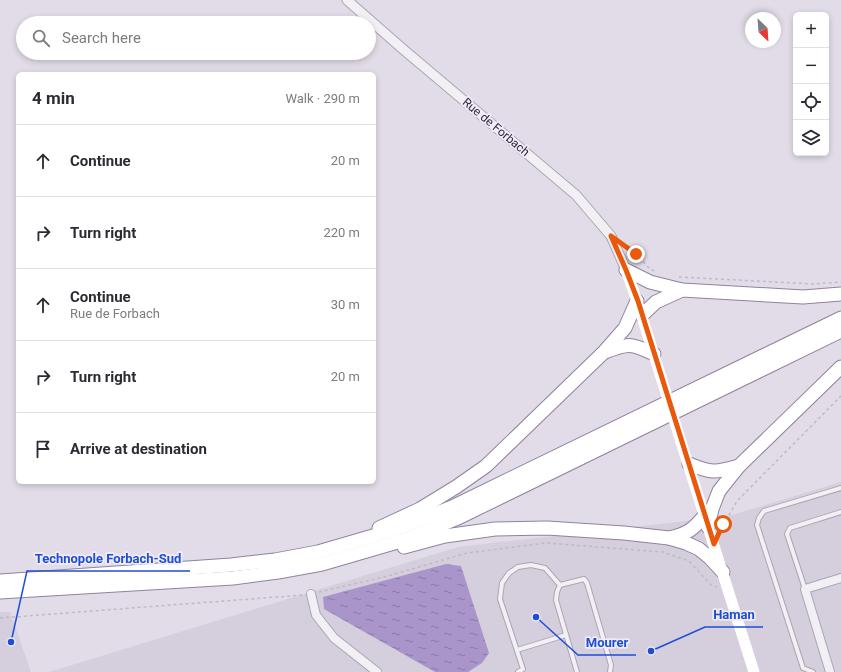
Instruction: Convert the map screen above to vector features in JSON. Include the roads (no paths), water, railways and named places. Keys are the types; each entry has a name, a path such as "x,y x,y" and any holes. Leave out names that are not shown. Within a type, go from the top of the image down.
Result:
{"highway":[{"path":"626,270 650,282 803,297 841,294"},
{"path":"642,315 656,302 681,284"},
{"path":"320,558 346,538 380,527 420,509 486,466 603,353 625,328 638,301"},
{"path":"320,558 452,507 841,318"},
{"path":"0,592 233,578 401,541 458,518 841,331"},
{"path":"603,353 621,346 637,346 654,354"},
{"path":"669,538 683,535 706,521 719,491 739,466 841,367"},
{"path":"688,464 707,471 722,471 739,466"},
{"path":"0,581 231,565 275,560 320,558 361,560 445,536 495,529 547,528 669,538 699,549 723,572"}],"main road":[{"path":"626,270 638,301 754,672"}],"street":[{"name":"Rue de Forbach","path":"348,0 366,16"},
{"name":"Rue de Forbach","path":"376,25 576,195 611,236 626,270"},
{"path":"830,672 805,589 841,578"},
{"path":"311,594 316,615 334,638 377,672"}],"lane":[{"path":"813,672 803,668 757,525 759,518 764,511 841,488"},
{"path":"805,589 787,534 790,528 841,512"},
{"path":"518,672 523,669 500,599 502,583 509,573 518,567 532,565 545,568 560,585"},
{"path":"560,585 584,579 588,583 611,665 610,672"},
{"path":"560,585 556,600 577,672"},
{"path":"517,650 566,634"}],"water":[{"path":"446,564 461,566 489,653 482,663 468,672 435,672 324,609 323,597"}],"place":[{"name":"Mourer","path":"536,617"},
{"name":"Technopole Forbach-Sud","path":"11,642"},
{"name":"Haman","path":"651,651"}]}
